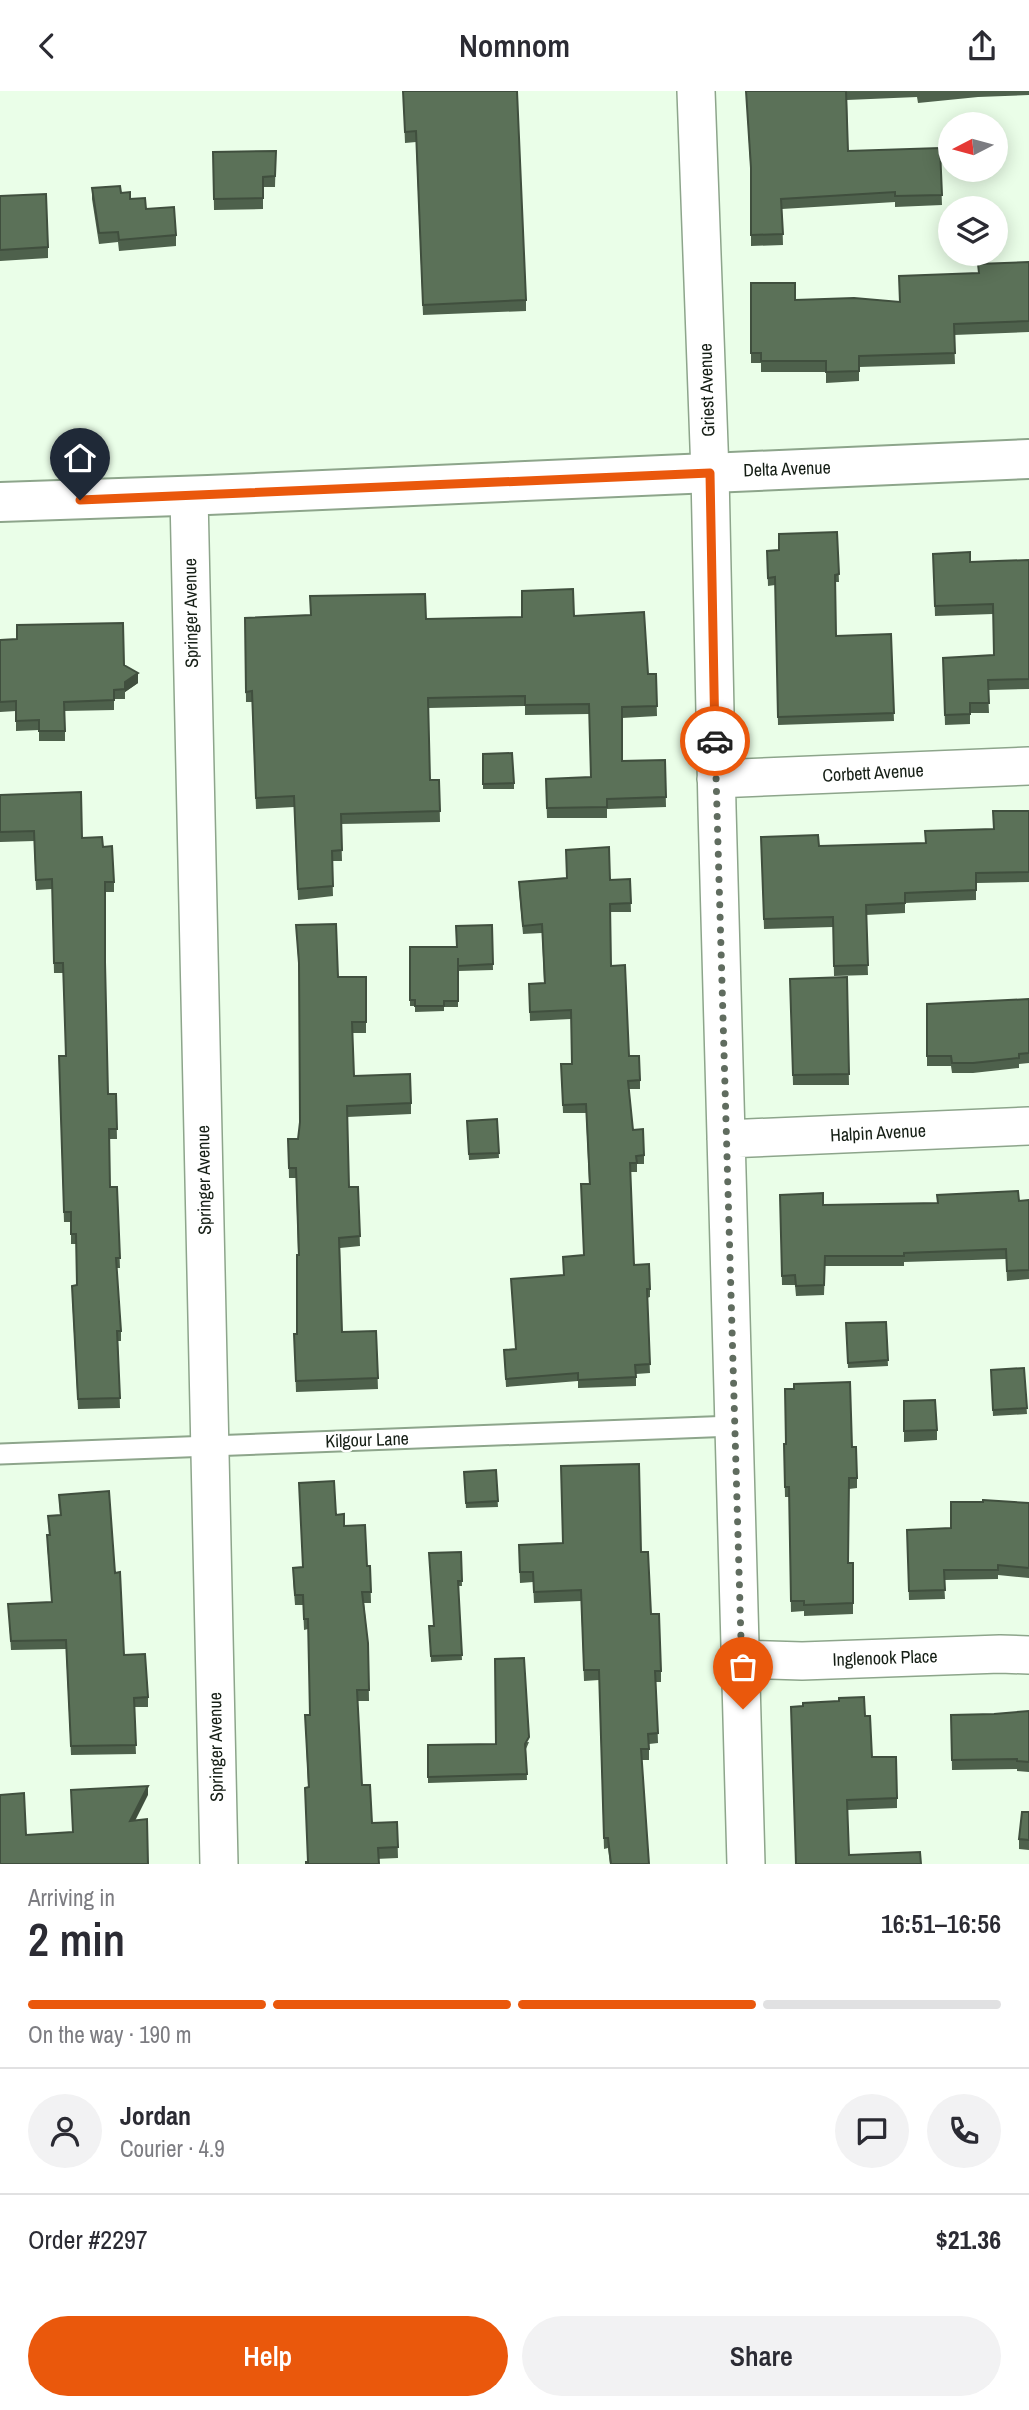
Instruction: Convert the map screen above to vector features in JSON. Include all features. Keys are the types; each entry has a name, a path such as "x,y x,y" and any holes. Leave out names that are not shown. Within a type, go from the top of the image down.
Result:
{"street":[{"name":"Griest Avenue","path":"696,91 710,473 746,1864"},
{"name":"Delta Avenue","path":"0,502 1029,459"},
{"name":"Springer Avenue","path":"189,496 219,1864"},
{"name":"Corbett Avenue","path":"716,779 1029,766"},
{"name":"Halpin Avenue","path":"726,1139 1029,1126"},
{"name":"Inglenook Place","path":"742,1659 802,1661 1029,1655"}],"lane":[{"name":"Kilgour Lane","path":"0,1454 734,1426"}],"building":[{"path":"403,91 517,91 526,300 423,305 416,131 405,132"},
{"path":"746,91 846,91 848,151 938,148 938,182 941,182 942,195 895,196 895,192 781,199 783,234 751,235 751,168"},
{"path":"276,151 275,176 263,177 263,198 214,199 213,152"},
{"path":"120,186 121,193 130,192 130,199 145,198 146,209 174,207 176,235 119,240 118,232 99,233 92,188"},
{"path":"46,194 48,247 0,250 0,196"},
{"path":"1029,262 1029,321 954,324 955,353 859,356 859,371 826,372 826,361 761,361 761,353 751,353 751,283 795,283 795,300 854,298 900,302 899,276 979,273 978,266 1008,266 1008,263"},
{"path":"837,532 839,574 835,575 836,636 891,634 894,713 778,717 775,577 768,578 767,551 779,550 779,534"},
{"path":"970,552 970,562 1029,560 1029,679 988,680 989,703 970,703 970,714 945,715 943,658 994,655 993,604 935,606 933,554"},
{"path":"573,589 574,616 644,612 648,674 656,674 657,706 622,707 622,761 665,760 666,797 607,799 607,807 547,808 546,779 591,777 589,704 525,705 525,696 428,698 430,780 439,780 440,811 341,814 342,850 332,851 333,886 298,889 294,796 256,798 252,691 246,692 245,618 311,615 310,596 425,594 426,619 522,617 522,591"},
{"path":"123,623 124,665 138,673 125,682 125,689 114,690 114,700 64,702 65,731 39,731 39,720 16,721 16,701 0,702 0,640 17,639 17,625"},
{"path":"512,753 514,783 483,784 483,754"},
{"path":"81,792 82,838 102,837 103,847 112,846 114,882 105,882 105,962 108,1094 116,1094 117,1129 109,1129 110,1187 117,1187 120,1258 116,1258 121,1331 117,1331 120,1398 78,1399 72,1286 77,1285 76,1234 71,1234 71,1212 64,1212 59,1056 66,1056 63,963 54,963 52,879 36,880 34,831 0,832 0,795"},
{"path":"993,811 1029,811 1029,872 976,873 976,890 905,893 905,903 866,905 868,965 834,966 833,917 764,919 761,837 818,835 819,846 926,843 925,831 994,829"},
{"path":"609,847 610,880 630,879 631,903 610,904 611,966 625,965 629,1056 639,1056 640,1080 628,1081 633,1130 643,1129 644,1155 636,1156 637,1163 630,1163 634,1265 649,1264 650,1289 647,1289 650,1364 635,1365 636,1377 578,1380 578,1373 506,1379 504,1350 516,1349 511,1279 564,1275 563,1257 584,1255 581,1184 590,1184 586,1104 563,1105 561,1064 572,1064 571,1010 530,1012 529,984 545,983 542,924 523,926 519,882 567,878 566,850"},
{"path":"336,924 338,977 366,977 366,1022 352,1022 354,1076 410,1074 411,1103 347,1106 349,1187 358,1187 360,1236 339,1238 342,1332 376,1331 378,1378 296,1381 294,1334 297,1334 299,1255 296,1168 289,1168 288,1139 298,1139 300,1122 299,963 296,925"},
{"path":"492,925 493,964 458,966 458,1001 444,1001 444,1006 415,1006 415,1000 410,1000 410,947 457,947 456,926"},
{"path":"847,977 849,1074 793,1075 790,979"},
{"path":"1029,999 1029,1053 1019,1054 1019,1058 973,1063 952,1063 951,1056 927,1056 927,1004"},
{"path":"497,1119 499,1153 469,1154 467,1121"},
{"path":"1018,1191 1019,1201 1029,1200 1029,1270 1007,1271 1006,1249 904,1253 904,1256 825,1256 824,1285 796,1286 795,1275 782,1276 780,1195 823,1193 823,1205 938,1203 937,1195"},
{"path":"886,1322 888,1360 848,1363 846,1323"},
{"path":"1024,1368 1027,1408 993,1410 991,1370"},
{"path":"850,1382 852,1447 856,1447 857,1478 849,1478 848,1563 853,1563 853,1603 804,1605 804,1601 791,1601 789,1487 785,1487 785,1389 794,1389 794,1384"},
{"path":"935,1400 937,1430 904,1431 904,1401"},
{"path":"639,1464 641,1552 648,1552 651,1614 659,1614 661,1671 655,1671 658,1733 648,1734 649,1749 641,1749 649,1864 611,1864 608,1838 604,1838 599,1670 584,1670 581,1590 534,1592 533,1572 520,1572 519,1545 563,1543 561,1466"},
{"path":"496,1470 498,1501 466,1503 464,1472"},
{"path":"334,1481 336,1515 344,1514 344,1526 365,1525 367,1566 370,1566 371,1592 362,1592 368,1643 369,1690 357,1690 362,1785 370,1785 372,1823 397,1822 398,1847 378,1848 379,1864 306,1864 305,1788 309,1787 305,1715 310,1715 308,1619 304,1619 303,1595 295,1595 293,1568 303,1567 299,1483"},
{"path":"109,1491 115,1573 120,1572 124,1655 145,1654 148,1697 134,1698 136,1745 71,1746 66,1640 11,1641 8,1604 52,1602 48,1516 61,1515 59,1495"},
{"path":"983,1500 1029,1503 1029,1568 998,1565 998,1570 944,1570 945,1590 909,1591 907,1530 951,1528 951,1502"},
{"path":"461,1552 462,1581 458,1581 462,1655 431,1656 429,1626 434,1626 429,1553"},
{"path":"524,1658 529,1737 525,1744 527,1774 428,1777 428,1745 496,1744 495,1659"},
{"path":"864,1697 865,1716 870,1716 872,1757 896,1757 897,1798 847,1800 849,1855 920,1852 921,1864 796,1864 791,1707 803,1706 803,1703 839,1701 839,1698"},
{"path":"1029,1711 1029,1762 1017,1759 952,1760 951,1715"},
{"path":"148,1786 130,1821 147,1819 148,1864 0,1864 0,1795 24,1793 26,1835 73,1832 71,1790"},
{"path":"1022,1812 1029,1812 1029,1840 1019,1839"}],"way so far":[{"path":"715,741 743,1709"}],"route":[{"path":"80,500 710,473 715,741"}]}
